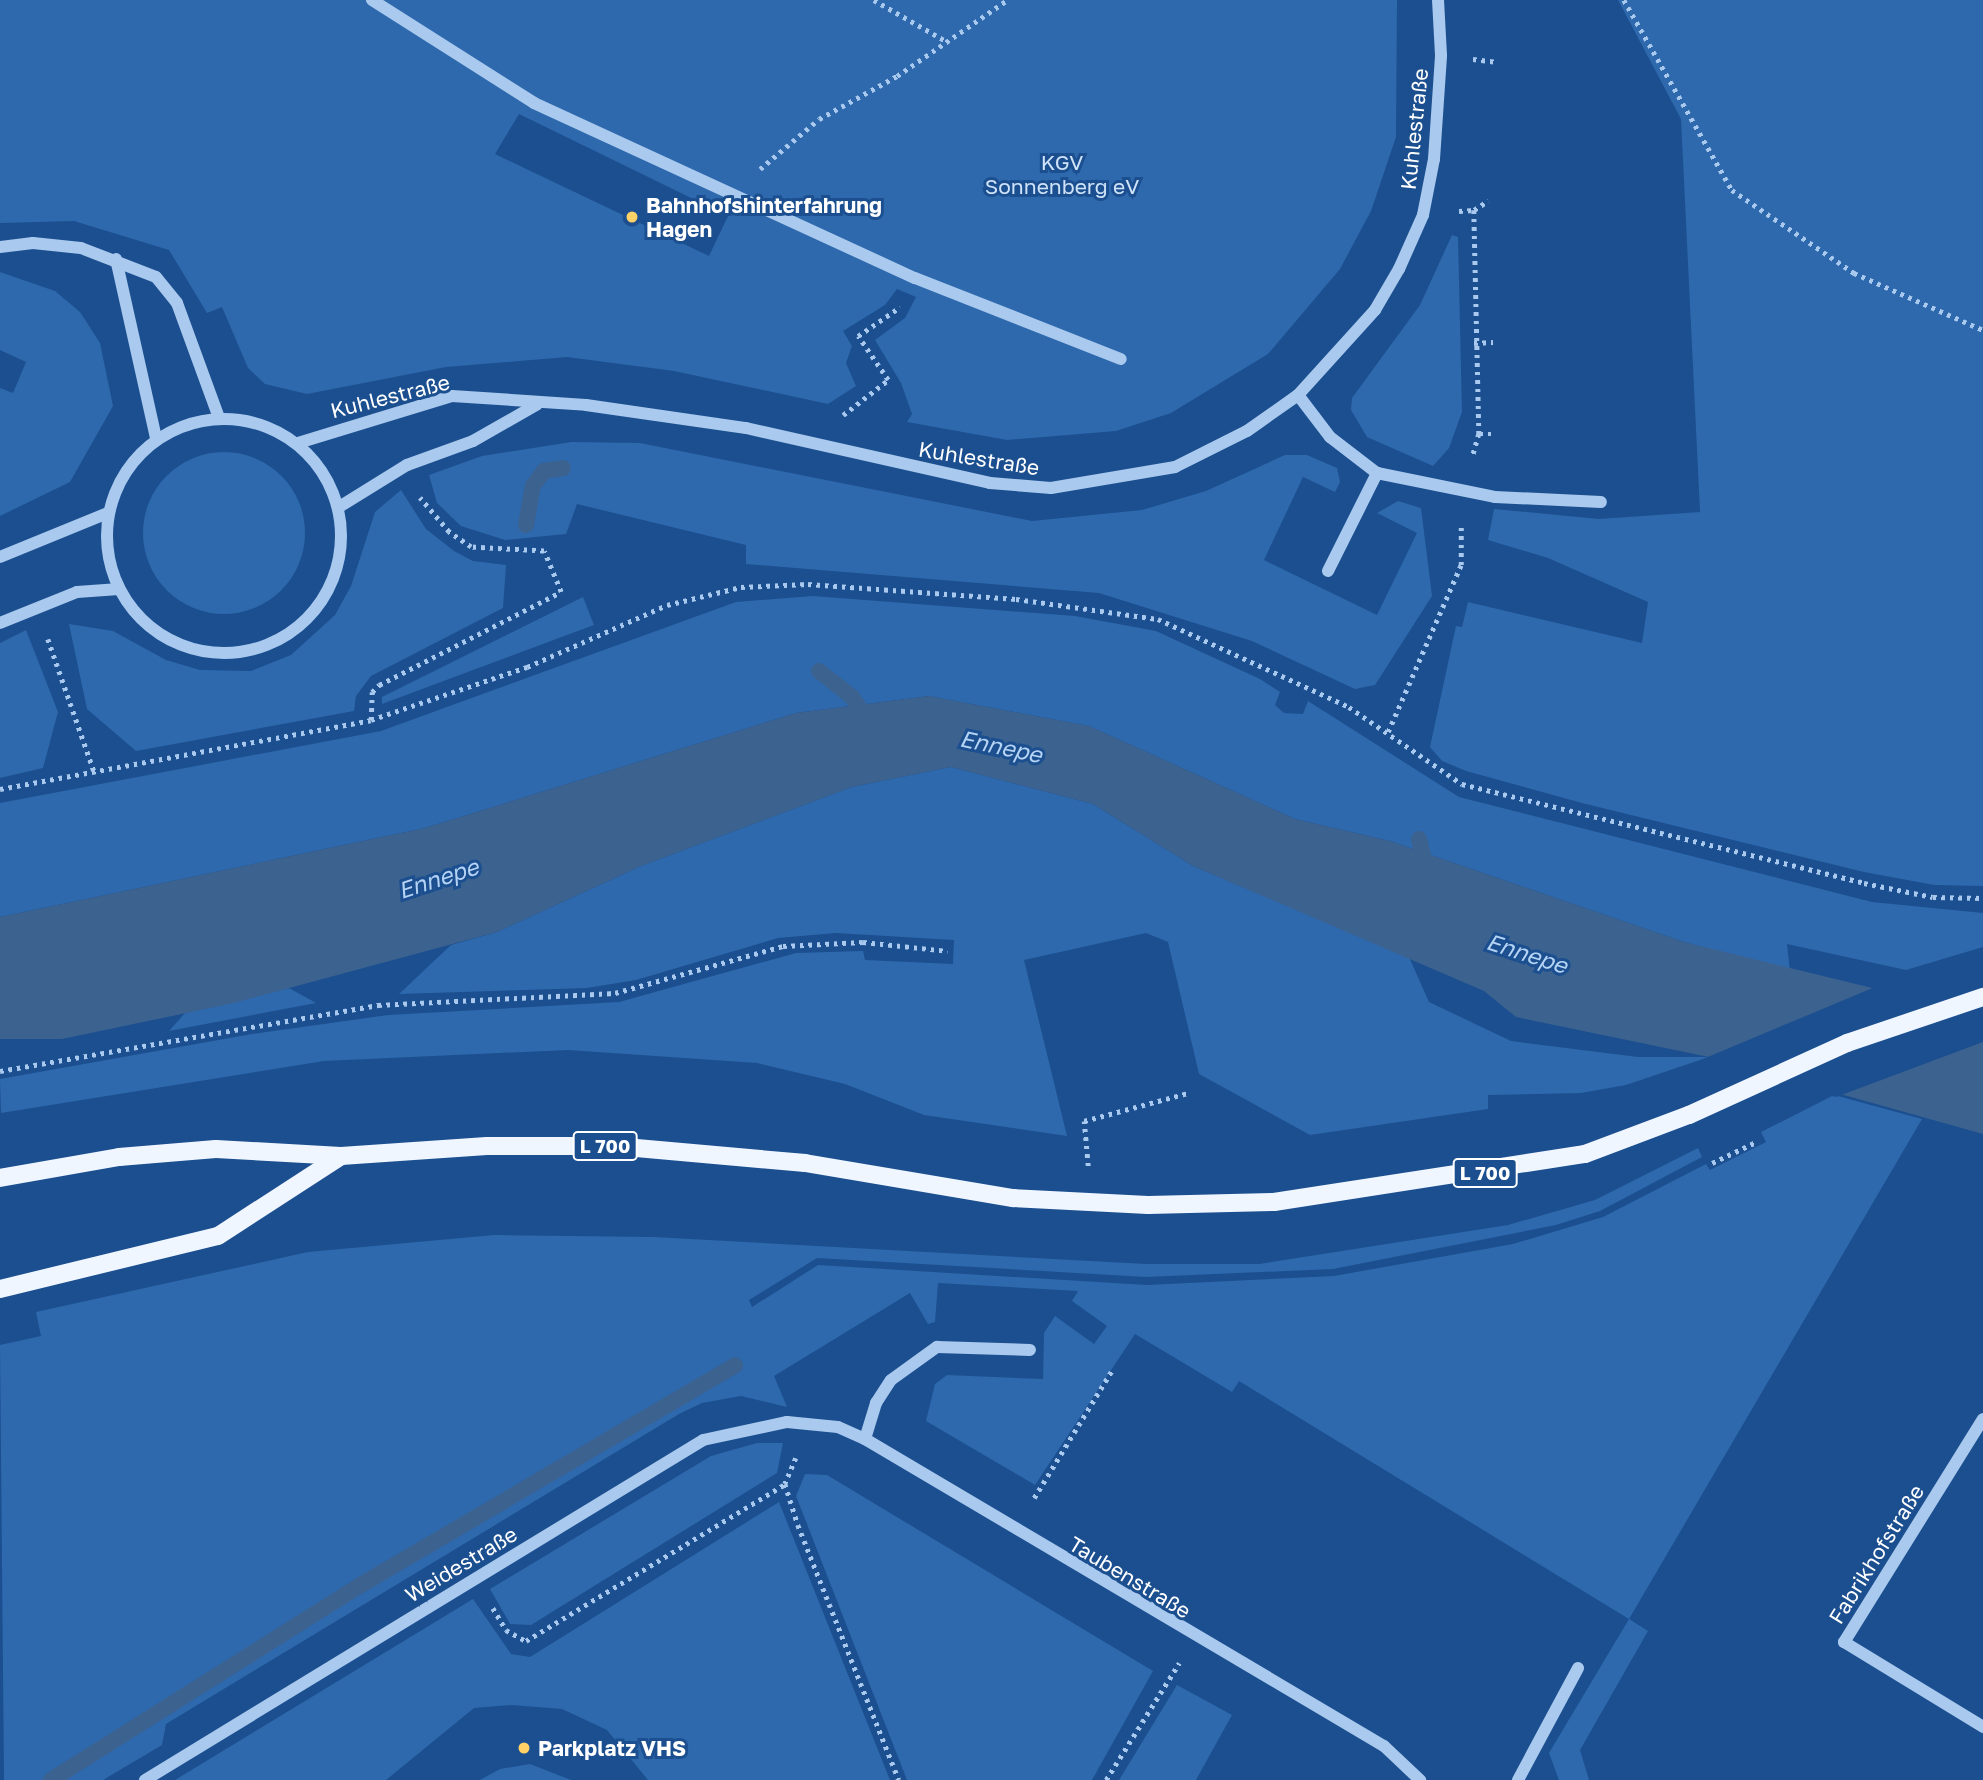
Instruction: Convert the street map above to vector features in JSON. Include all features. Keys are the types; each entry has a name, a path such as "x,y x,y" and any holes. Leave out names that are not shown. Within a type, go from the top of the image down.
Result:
{"main road":[{"name":"L 700","path":"0,1178 120,1157 216,1149 341,1156 487,1146 614,1146 761,1157 867,1174 947,1191 1091,1203 1274,1202 1585,1154 1689,1115 1847,1043 1983,997"},
{"name":"L 700","path":"0,1289 218,1236 341,1156"}],"street":[{"path":"372,0 534,103 915,278 1121,359"},
{"name":"Kuhlestraße","path":"298,443 452,396 536,405 586,405 746,428 944,474 1051,488 1175,467 1247,431 1298,396 1375,310 1423,215 1438,118 1438,0"},
{"path":"0,247 33,243 81,248 116,259 156,277 177,303 219,418"},
{"path":"116,259 156,438"},
{"path":"1298,396 1330,437 1377,473 1462,491 1601,502"},
{"path":"339,506 407,465 474,442 536,405"},
{"path":"219,418 264,425 298,443 324,473 339,506 342,552 328,592 301,625 265,647 223,654 181,646 145,623 119,589 108,552 108,513 124,474 156,438 187,424 219,418"},
{"path":"1328,571 1377,473"},
{"path":"0,557 108,513"},
{"path":"0,623 77,592 119,589"},
{"path":"865,1439 876,1403 891,1380 937,1347 1031,1350"},
{"name":"Fabrikhofstraße","path":"1983,1419 1844,1642 1983,1727"},
{"name":"Taubenstraße","path":"811,1423 865,1439 1195,1639 1384,1746 1420,1780"},
{"name":"Weidestraße","path":"145,1780 703,1440 749,1426 811,1423"},
{"path":"1518,1780 1578,1668"}],"path":[{"path":"874,0 944,40"},
{"path":"730,195 819,119 897,76 944,40 1007,0"},
{"path":"1624,0 1732,190 1854,273 1983,330"},
{"path":"1423,215 1474,210 1488,201"},
{"path":"1388,732 1461,565 1462,491 1479,434 1474,210"},
{"path":"843,416 853,403 888,380 858,336 891,316"},
{"path":"1475,343 1493,342"},
{"path":"1479,434 1496,434"},
{"path":"371,720 372,692 379,685 561,592 544,551 471,547 426,509 412,484"},
{"path":"0,789 371,720 527,667 667,606 741,587 808,583 1016,599 1158,619 1349,707 1462,784 1864,883 1933,897 1983,898"},
{"path":"47,634 94,771"},
{"path":"0,1071 378,1005 615,993 782,946 863,942 948,951"},
{"path":"1091,1203 1084,1121 1188,1093"},
{"path":"1713,1163 1756,1142"},
{"path":"1015,1529 1112,1370"},
{"path":"476,1577 506,1630 526,1641 785,1485 899,1780"},
{"path":"1106,1780 1195,1639"}],"green space":[{"name":"KGV Sonnenberg eV","path":"0,0 1397,0 1396,137 1371,211 1340,269 1268,354 1171,413 1116,431 1007,440 907,422 912,414 901,383 875,340 905,318 916,297 897,289 885,305 843,331 852,346 846,363 856,386 828,404 674,371 567,357 446,367 307,394 265,384 248,368 222,307 207,313 169,250 74,221 0,223","holes":["519,114 728,216 709,256 495,154"]},
{"path":"1618,0 1983,0 1983,886 1934,885 1864,872 1582,803 1466,771 1442,761 1430,747 1456,626 1462,627 1468,602 1642,643 1648,602 1548,558 1488,540 1494,509 1599,519 1700,512 1681,119"},
{"path":"1452,235 1458,237 1462,412 1449,448 1433,466 1367,437 1351,410 1352,398 1420,305"},
{"path":"0,272 55,291 80,312 100,343 113,406 70,482 0,516 0,388 13,393 26,362 0,350"},
{"path":"571,442 640,443 1032,521 1142,510 1206,491 1285,455 1307,455 1337,468 1340,482 1335,492 1303,477 1264,560 1377,615 1417,533 1377,513 1398,501 1421,508 1432,596 1375,685 1355,689 1252,641 1099,593 746,564 746,545 577,504 566,534 505,540 461,526 437,503 429,475 482,456"},
{"path":"224,452 255,458 269,465 281,476 292,488 299,502 305,533 299,564 292,578 281,590 269,601 255,608 224,614 193,608 179,601 167,590 156,578 149,564 143,533 149,502 156,488 167,476 179,465 193,458"},
{"path":"401,490 426,529 454,551 473,561 506,565 503,608 371,676 356,696 354,711 136,751 87,709 69,624 113,631 166,660 200,670 251,671 291,655 335,615 351,586 375,512"},
{"path":"813,596 1075,616 1156,631 1260,679 1280,692 1275,705 1284,713 1303,714 1308,701 1459,797 1872,902 1983,913 1983,947 1906,970 1787,944 1790,971 1684,942 1390,841 1295,819 1089,726 929,696 796,713 425,828 0,917 0,803 381,731 736,602"},
{"path":"583,597 594,625 382,704 382,697"},
{"path":"26,630 58,712 43,768 0,778 0,643"},
{"path":"951,767 1093,804 1193,866 1409,957 1429,1002 1511,1041 1638,1057 1709,1057 1626,1085 1581,1093 1488,1095 1488,1109 1310,1135 1199,1074 1168,942 1146,933 1024,960 1067,1136 924,1115 845,1084 757,1063 568,1050 324,1061 1,1113 0,1079 252,1034 388,1015 619,1002 796,953 863,951 865,960 953,964 954,940 836,933 778,938 636,980 587,988 399,994 451,945 497,932 641,866 852,787"},
{"path":"289,988 316,1003 169,1031 185,1013"},
{"path":"1834,1095 1922,1119 1629,1619 1239,1381 1232,1392 1135,1334 1035,1485 926,1421 935,1384 947,1375 1043,1379 1044,1333 1055,1316 1094,1344 1107,1326 1072,1301 1078,1291 938,1283 935,1322 928,1324 910,1293 774,1376 787,1407 741,1396 702,1403 679,1414 166,1724 162,1745 103,1780 4,1780 0,1345 41,1336 36,1312 308,1252 494,1235 653,1237 1146,1264 1259,1264 1508,1225 1595,1200 1698,1148 1702,1157 1600,1211 1556,1225 1333,1269 1146,1277 817,1258 749,1300 752,1307 818,1265 1147,1285 1334,1276 1513,1244 1603,1217 1706,1164 1710,1170 1766,1142 1761,1132"},
{"path":"757,1443 783,1443 777,1473 531,1625 510,1624 490,1589 711,1456"},
{"path":"805,1474 827,1475 1153,1671 1092,1780 907,1780 796,1496"},
{"path":"779,1502 890,1780 648,1780 607,1730 562,1709 511,1705 474,1708 386,1780 175,1780 473,1599 511,1654 530,1657"},
{"path":"1629,1619 1648,1631 1580,1750 1589,1780 1559,1780 1549,1753"},
{"path":"1177,1685 1232,1715 1196,1780 1119,1780"},
{"path":"530,1764 571,1780 480,1780 500,1769"}],"water":[{"name":"Ennepe","path":"929,696 1089,726 1295,819 1390,841 1684,942 1983,1015 1983,1134 1709,1057 1516,1017 1484,991 1193,866 1093,804 951,767 852,787 641,866 497,932 234,1003 62,1039 0,1039 0,917 425,828 796,713"}],"pier":[{"path":"1875,987 1983,1011 1983,1042 1836,1097 1703,1059"}],"waterway":[{"path":"526,525 533,486 544,471 563,468"},
{"path":"819,671 852,697 869,721"},
{"path":"1419,839 1427,870"},
{"path":"51,1780 359,1586 735,1365"}],"place":[{"name":"Bahnhofshinterfahrung Hagen","path":"632,217"},
{"name":"Parkplatz VHS","path":"524,1748"}]}
